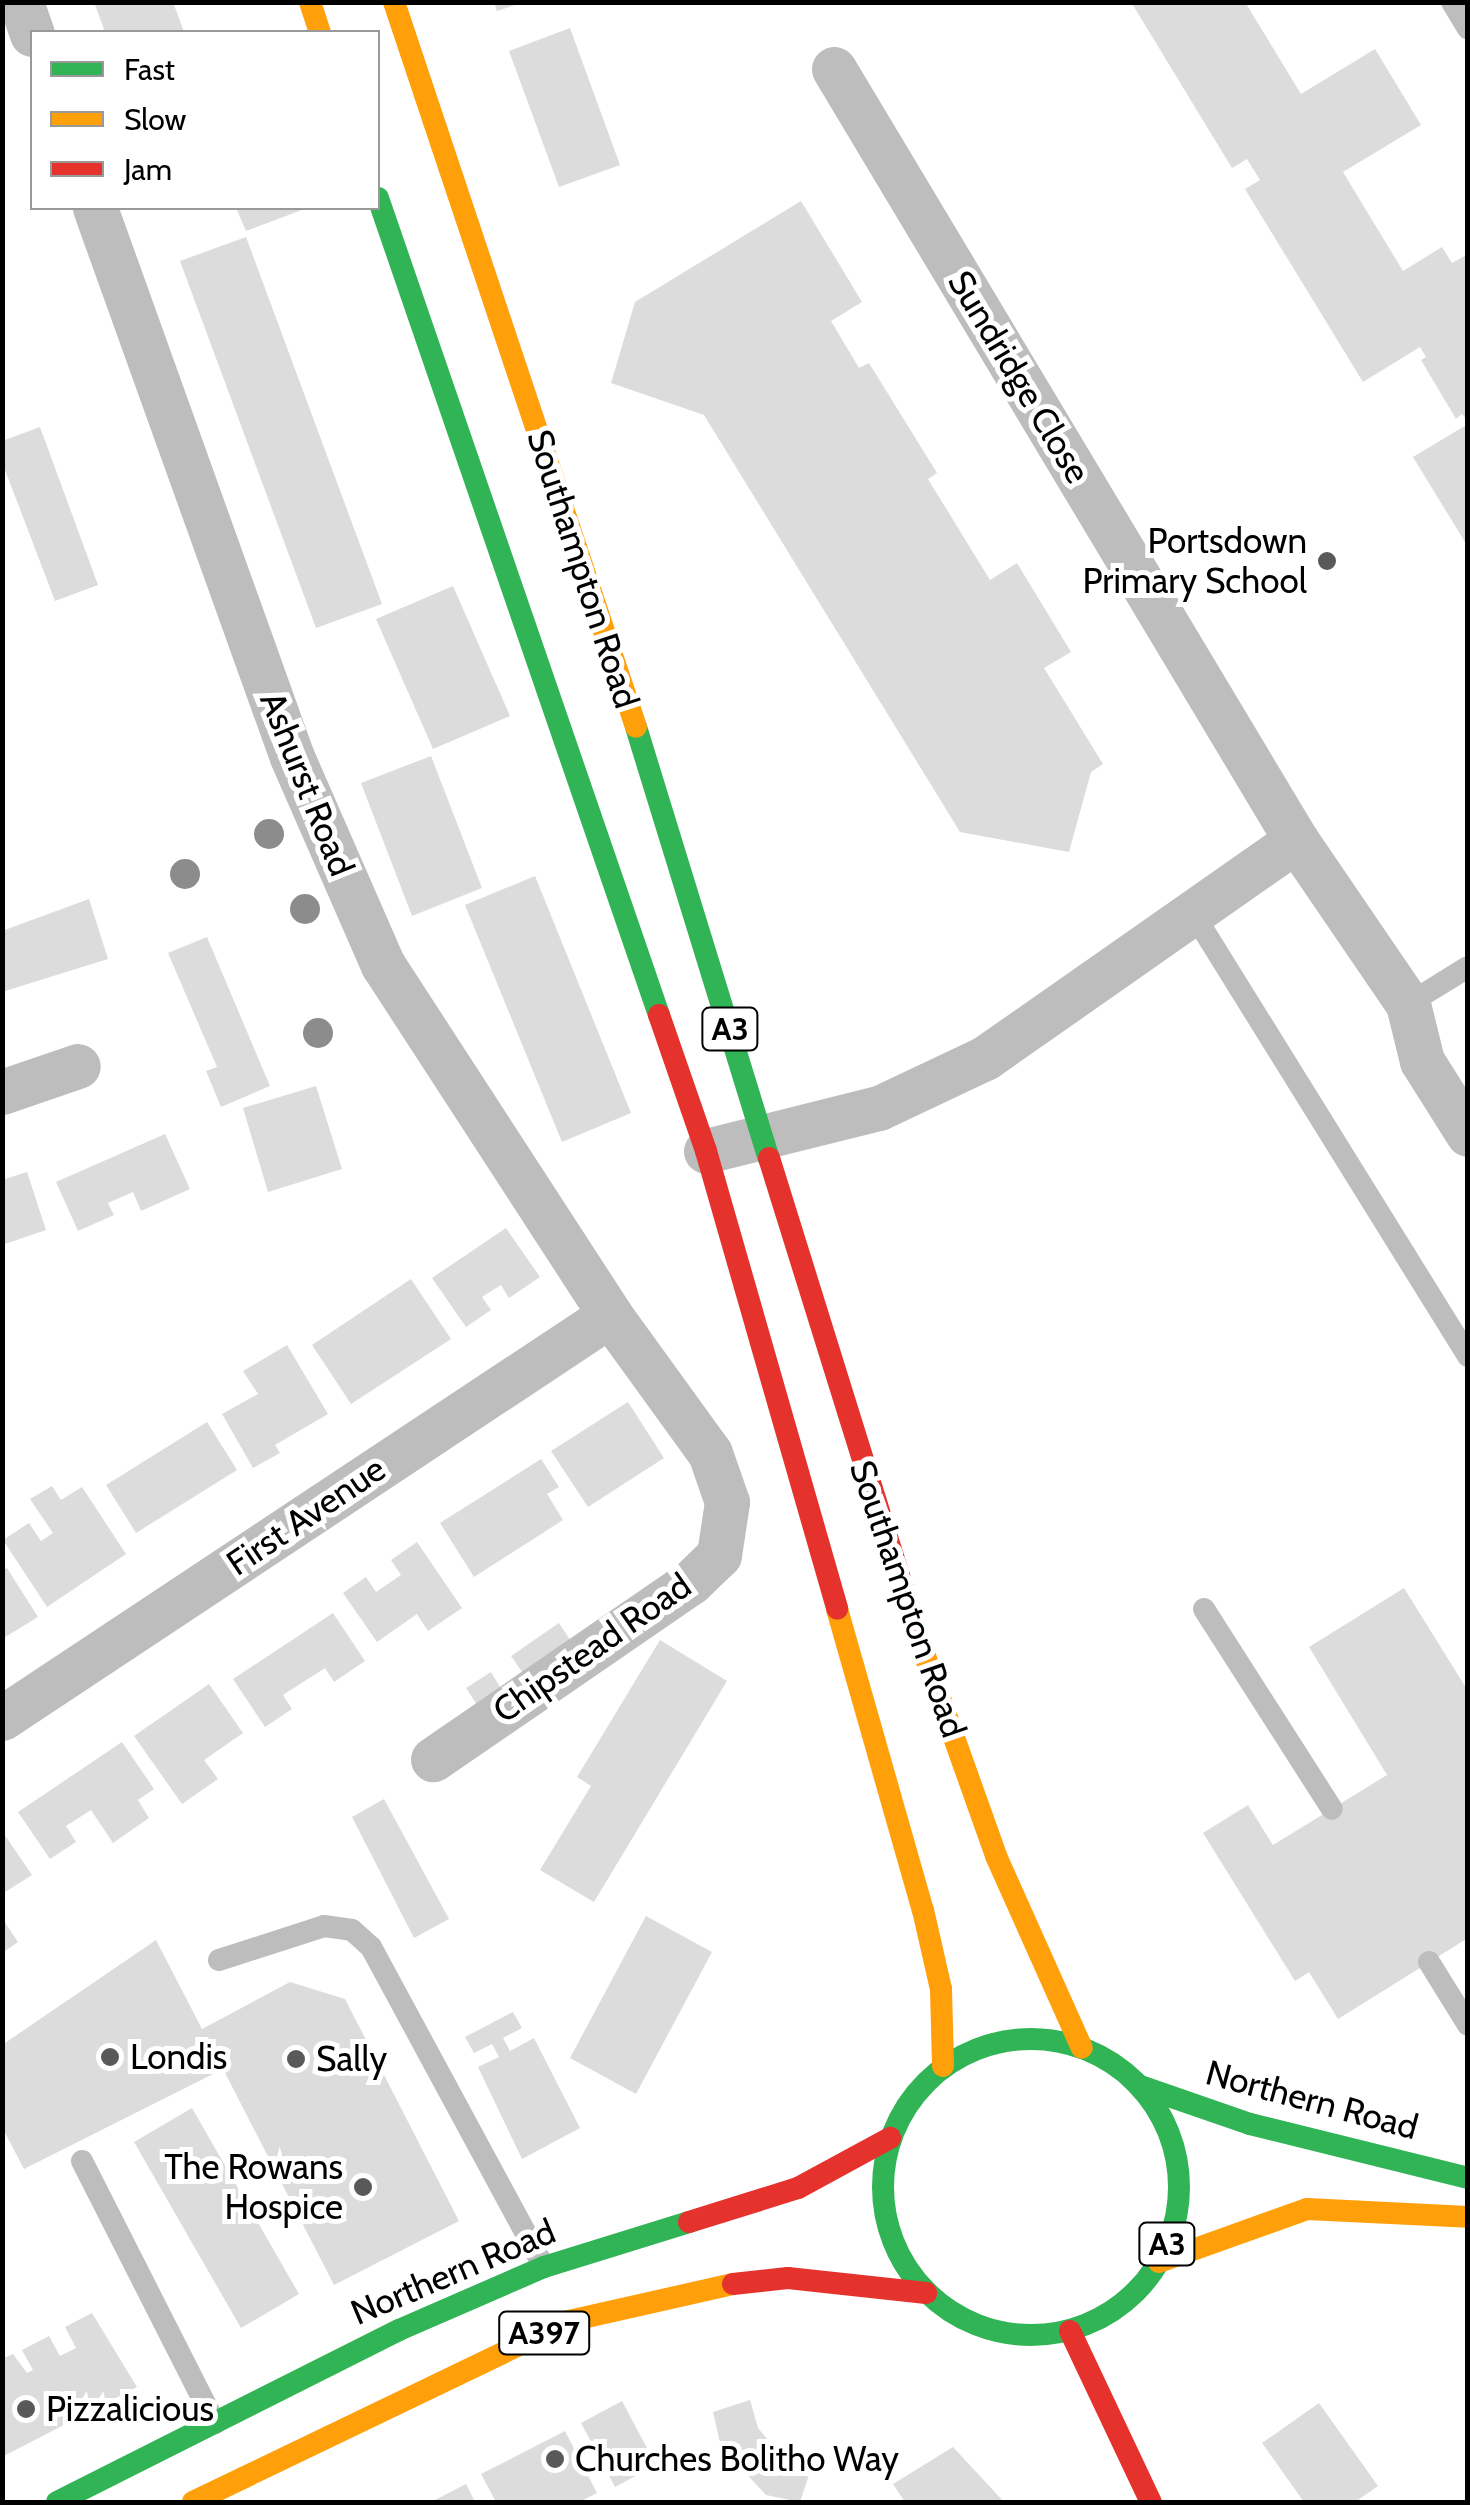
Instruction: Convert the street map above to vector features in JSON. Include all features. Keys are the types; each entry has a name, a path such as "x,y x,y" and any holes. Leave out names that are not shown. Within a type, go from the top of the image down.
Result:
{"main road":[{"path":"310,2 319,30"},
{"name":"Southampton Road","path":"394,2 669,826 888,1548 996,1856 1082,2048"},
{"name":"Southampton Road","path":"380,204 706,1151 923,1910 941,1989 943,2066"},
{"name":"A3","path":"1018,2040 1082,2048 1140,2086 1168,2134 1180,2190 1174,2227 1159,2262 1136,2293 1070,2331 1018,2336 969,2322 926,2292 901,2259 886,2220 882,2179 890,2138 911,2098 943,2066 987,2044 1018,2040"},
{"name":"Northern Road","path":"1140,2086 1250,2124 1468,2178"},
{"name":"Northern Road","path":"57,2502 399,2330 544,2268 798,2188 890,2138"},
{"name":"A3","path":"1159,2262 1242,2227 1307,2210 1468,2216"},
{"name":"A397","path":"193,2502 569,2322 696,2288 788,2278 926,2292"},
{"path":"1070,2331 1151,2502"}],"street":[{"path":"21,2 31,30"},
{"name":"Sundridge Close","path":"834,69 1296,840 1408,1004"},
{"name":"Ashurst Road","path":"96,210 292,757 383,964 610,1315"},
{"path":"706,1151 878,1108 985,1058 1296,840"},
{"path":"1408,1004 1422,1061 1468,1134"},
{"path":"2,1092 78,1066"},
{"name":"First Avenue","path":"2,1718 610,1315"},
{"name":"Chipstead Road","path":"433,1759 671,1597 718,1555 727,1502 710,1454 610,1315"}],"lane":[{"path":"1452,2 1468,29"},
{"path":"1191,910 1468,1356"},
{"path":"1408,1004 1468,967"},
{"path":"1204,1609 1332,1809"},
{"path":"219,1960 324,1926 352,1930 371,1947 544,2268"},
{"path":"1429,1962 1468,2025"},
{"path":"82,2162 215,2423"}],"building":[{"path":"94,2 173,2 183,30 104,30"},
{"path":"494,2 521,2 521,3 497,11"},
{"path":"1131,2 1245,2 1301,94 1375,49 1421,125 1343,172 1403,271 1442,247 1452,263 1468,254 1468,422 1462,414 1456,419 1421,360 1426,357 1420,347 1363,382 1245,189 1260,180 1247,159 1232,168"},
{"path":"570,28 620,165 559,187 509,51"},
{"path":"801,201 862,302 831,321 859,368 869,363 937,473 928,479 990,580 1017,563 1071,652 1044,668 1103,764 1091,772 1069,852 960,832 704,415 611,383 635,302"},
{"path":"237,210 302,210 246,231"},
{"path":"246,237 382,604 316,628 180,261"},
{"path":"1468,424 1468,547 1413,457"},
{"path":"40,427 98,585 55,601 2,462 2,441"},
{"path":"453,586 510,716 433,749 376,619"},
{"path":"431,756 482,888 412,916 361,783"},
{"path":"535,876 631,1113 562,1142 465,905"},
{"path":"89,899 108,959 2,992 2,931"},
{"path":"207,937 270,1086 221,1107 206,1071 217,1067 168,953"},
{"path":"316,1086 342,1169 268,1192 243,1108"},
{"path":"165,1134 190,1189 141,1211 133,1192 108,1203 114,1215 78,1231 56,1182"},
{"path":"27,1172 46,1230 2,1245 2,1180"},
{"path":"506,1228 540,1277 509,1298 501,1285 482,1297 491,1310 466,1327 432,1278"},
{"path":"411,1279 451,1339 351,1404 312,1345"},
{"path":"287,1345 328,1414 275,1445 280,1453 253,1468 222,1414 258,1394 243,1371"},
{"path":"628,1402 664,1458 588,1507 551,1451"},
{"path":"207,1422 237,1470 136,1533 106,1485"},
{"path":"541,1459 559,1487 547,1494 563,1520 474,1577 440,1523"},
{"path":"52,1486 61,1500 82,1487 126,1554 47,1607 3,1540 29,1523 41,1541 53,1533 30,1499"},
{"path":"417,1542 462,1608 428,1631 417,1614 377,1642 343,1593 366,1577 376,1592 401,1575 391,1560"},
{"path":"7,1568 38,1617 2,1639 2,1571"},
{"path":"1404,1588 1468,1691 1468,1938 1338,2019 1309,1972 1295,1981 1203,1833 1248,1805 1273,1845 1387,1775 1309,1647"},
{"path":"333,1613 365,1661 334,1682 325,1668 283,1695 292,1709 265,1727 233,1679"},
{"path":"559,1623 577,1650 529,1682 511,1656"},
{"path":"660,1640 727,1681 594,1902 540,1870 591,1786 577,1777"},
{"path":"491,1672 510,1703 486,1719 466,1688"},
{"path":"209,1684 243,1733 204,1760 218,1779 182,1804 134,1736"},
{"path":"122,1742 154,1789 138,1800 149,1818 113,1843 91,1810 66,1826 76,1842 50,1859 18,1812"},
{"path":"384,1799 449,1919 414,1938 352,1817"},
{"path":"2,1831 32,1875 2,1894"},
{"path":"646,1916 712,1952 636,2094 570,2058"},
{"path":"2,1918 18,1942 2,1953"},
{"path":"156,1940 202,2029 290,1982 345,1999 459,2221 334,2285 223,2069 24,2169 2,2127 2,2045"},
{"path":"513,2012 522,2028 503,2038 510,2051 534,2038 580,2128 522,2159 478,2067 499,2057 492,2044 474,2053 465,2037"},
{"path":"192,2108 299,2294 241,2328 134,2142"},
{"path":"92,2313 137,2387 2,2457 2,2359 13,2354 27,2373 33,2370 22,2350 49,2336 60,2356 76,2348 65,2327"},
{"path":"750,2400 758,2428 786,2462 811,2469 800,2502 766,2495 721,2447 713,2412"},
{"path":"622,2401 656,2465 615,2487 581,2423"},
{"path":"1319,2403 1378,2486 1355,2502 1304,2502 1262,2443"},
{"path":"565,2431 597,2493 579,2502 496,2502 481,2474"},
{"path":"953,2447 1004,2502 905,2502 893,2484"},
{"path":"466,2484 475,2502 431,2502"}],"traffic: fast":[{"path":"380,204 659,1015"},
{"path":"636,727 769,1158"},
{"path":"1031,2039 1088,2050 1136,2082 1168,2130 1179,2187 1168,2244 1136,2292 1088,2324 1031,2335 974,2324 926,2292 894,2244 883,2187 894,2130 926,2082 974,2050 1031,2039"},
{"path":"1140,2086 1250,2124 1468,2178"},
{"path":"57,2502 399,2330 544,2267 689,2222"}],"traffic: slow":[{"path":"310,2 319,30"},
{"path":"394,2 636,727"},
{"path":"837,1609 923,1910 941,1989 943,2066"},
{"path":"915,1628 996,1856 1082,2048"},
{"path":"1159,2262 1307,2209 1468,2217"},
{"path":"193,2502 569,2321 733,2284"}],"traffic: jam":[{"path":"659,1015 706,1151 837,1609"},
{"path":"769,1158 915,1628"},
{"path":"689,2222 798,2188 890,2138"},
{"path":"733,2284 788,2278 926,2293"},
{"path":"1070,2331 1151,2502"}],"place":[{"name":"Portsdown Primary School","path":"1327,561"},
{"name":"Londis","path":"110,2057"},
{"name":"Sally","path":"296,2059"},
{"name":"The Rowans Hospice","path":"363,2187"},
{"name":"Pizzalicious","path":"26,2409"},
{"name":"Churches Bolitho Way","path":"555,2459"}]}
